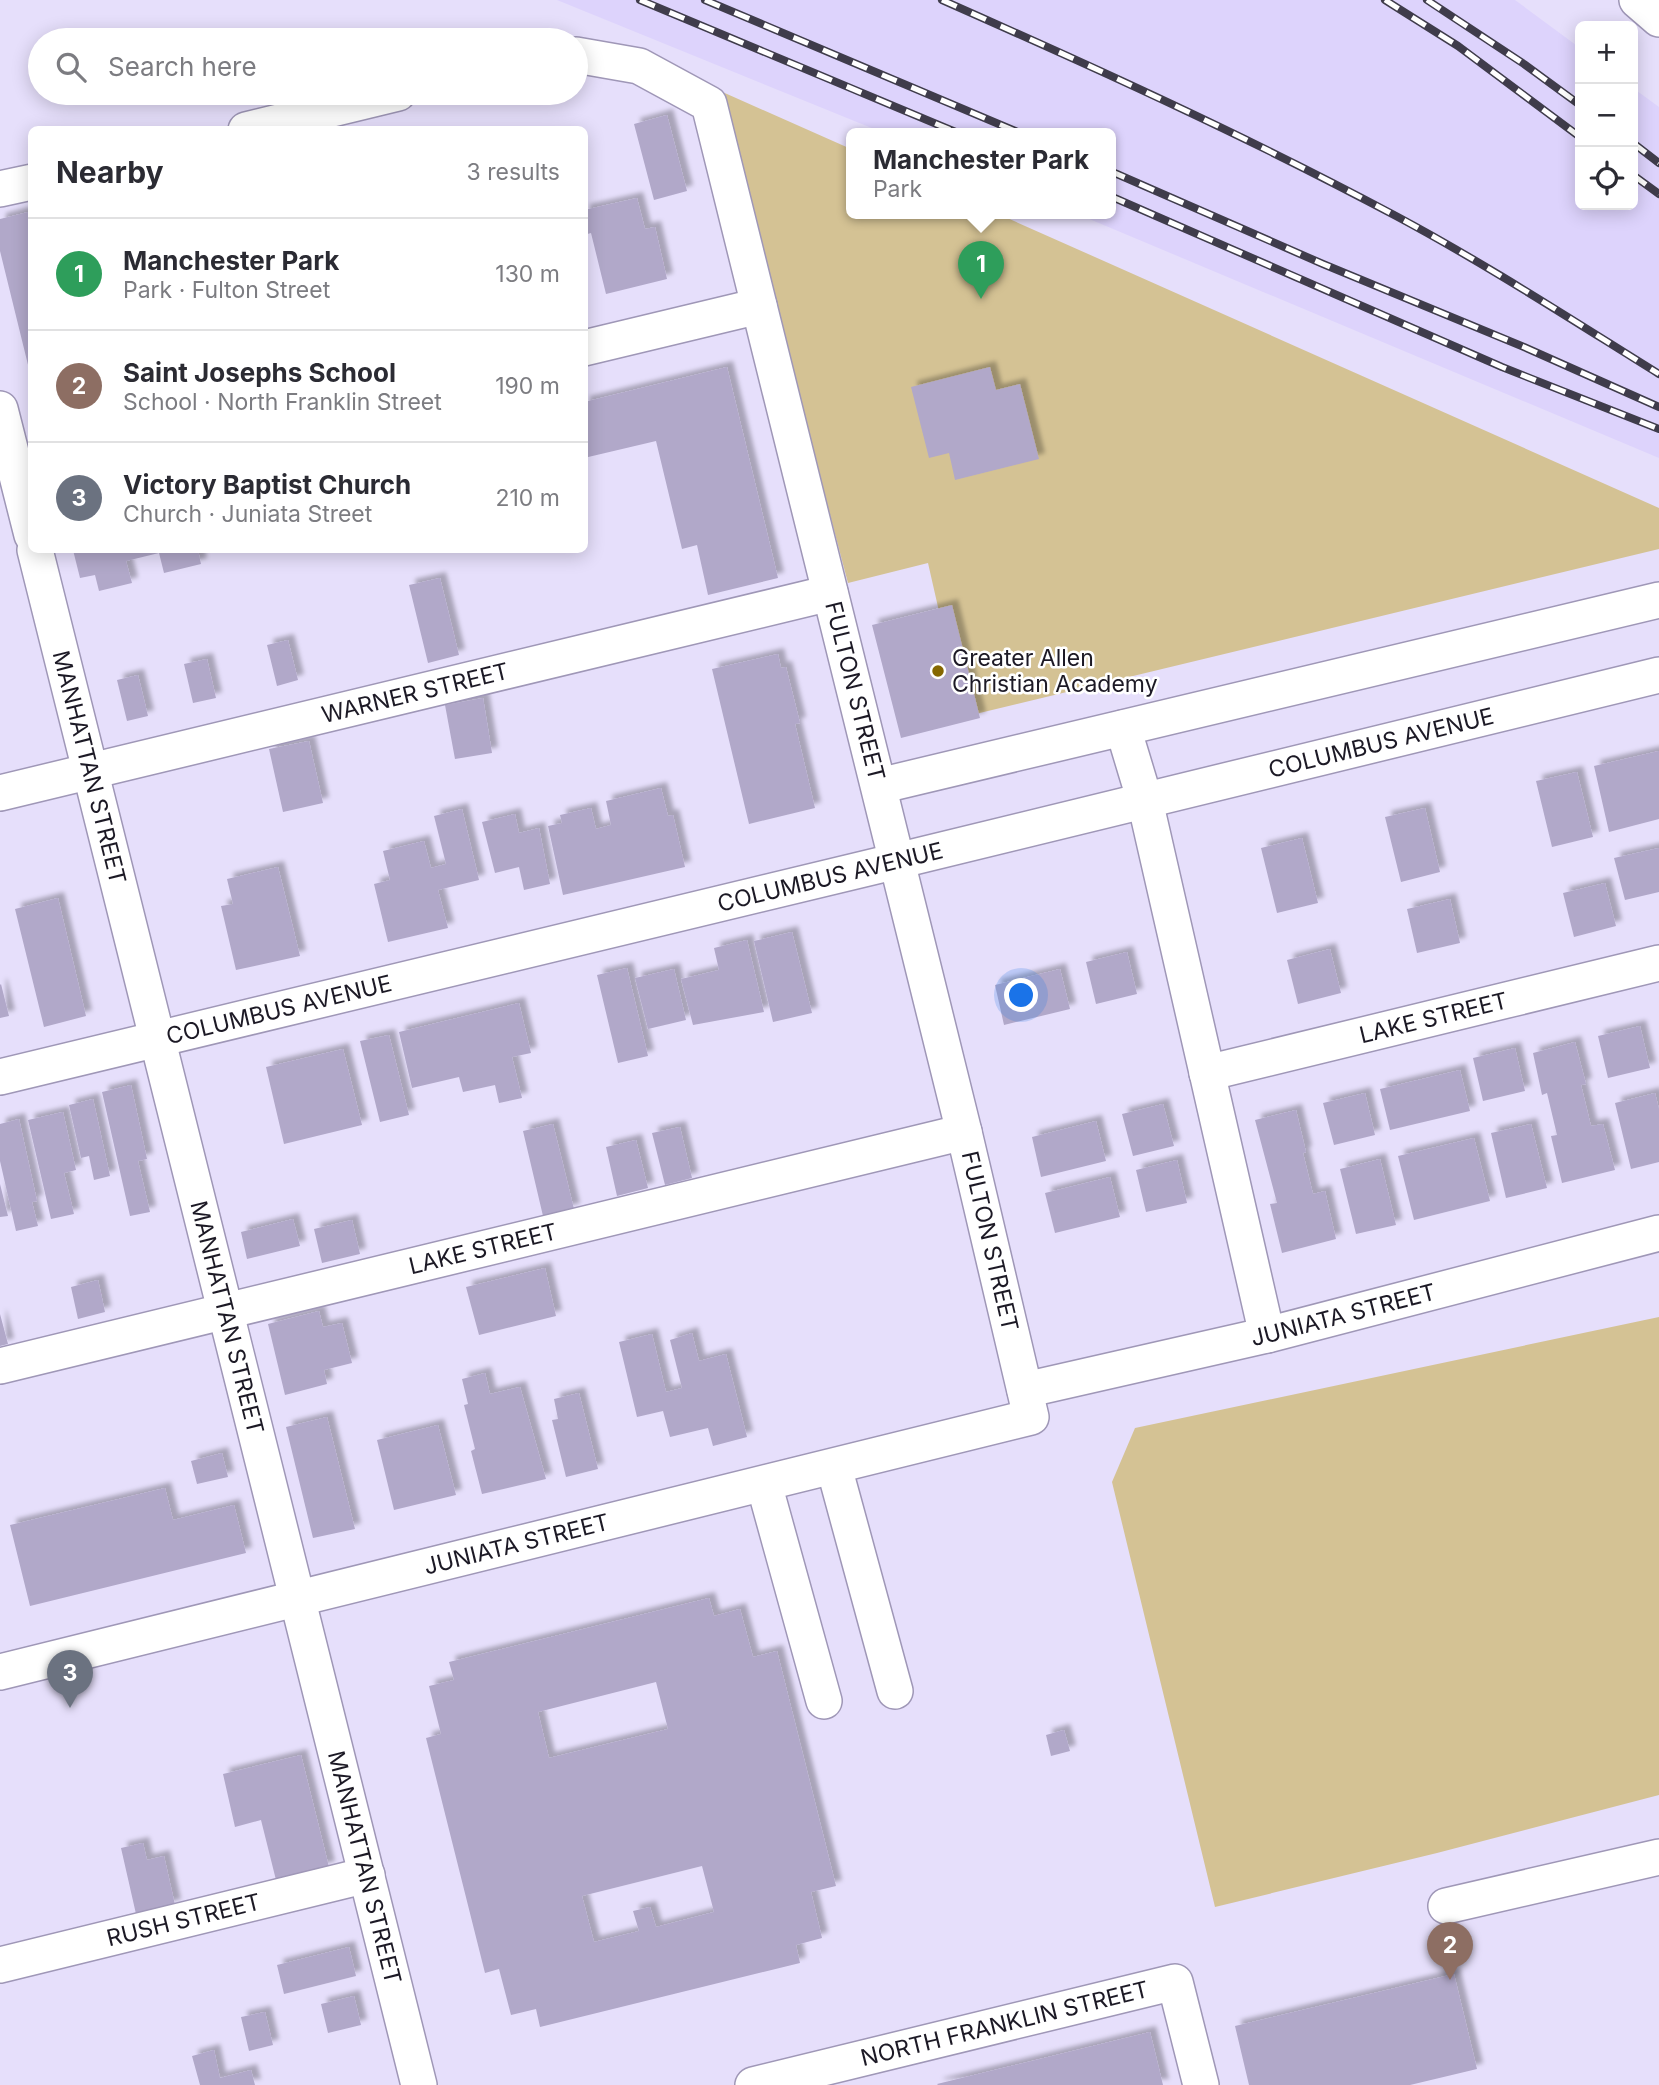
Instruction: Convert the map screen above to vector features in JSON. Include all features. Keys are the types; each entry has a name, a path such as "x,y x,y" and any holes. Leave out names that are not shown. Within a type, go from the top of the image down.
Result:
{"street":[{"path":"1637,0 1659,19"},
{"name":"FULTON STREET","path":"588,57 639,66 709,104 964,1132 1028,1404"},
{"path":"262,126 349,105"},
{"path":"0,189 28,183"},
{"path":"588,347 759,306"},
{"path":"0,409 28,522"},
{"name":"MANHATTAN STREET","path":"36,553 419,2085"},
{"name":"WARNER STREET","path":"0,793 830,593"},
{"path":"878,786 1659,600"},
{"name":"COLUMBUS AVENUE","path":"0,1076 1659,675"},
{"path":"1123,728 1145,801 1267,1335"},
{"name":"LAKE STREET","path":"1207,1073 1659,964"},
{"name":"LAKE STREET","path":"0,1366 964,1132"},
{"name":"JUNIATA STREET","path":"0,1672 834,1467 1028,1404 1267,1335 1659,1233"},
{"path":"834,1467 895,1692"},
{"path":"764,1484 824,1701"},
{"path":"1446,1906 1659,1857"},
{"name":"RUSH STREET","path":"0,1965 367,1875"},
{"name":"NORTH FRANKLIN STREET","path":"753,2085 1175,1982 1201,2085"}],"shaded area":[{"path":"557,0 1515,0 1575,44 1575,210 1638,210 1638,92 1659,107 1659,458 1089,219 1116,219 1116,128 872,128"},
{"path":"718,90 846,147 846,219 1009,219 1659,508 1659,549 963,717 928,563 848,583"},
{"path":"1659,1317 1659,1795 1215,1907 1112,1482 1135,1428"}],"building":[{"path":"667,115 687,191 654,200 634,124"},
{"path":"637,198 645,229 655,227 667,279 606,294 591,233 588,234 588,209"},
{"path":"28,212 28,365 0,251 0,219"},
{"path":"727,367 778,578 708,595 697,545 682,549 656,441 588,457 588,401"},
{"path":"990,367 996,390 1020,384 1039,459 955,480 949,453 929,458 911,387"},
{"path":"74,553 159,553 126,561 132,583 99,591 95,575 80,578"},
{"path":"159,553 199,553 201,564 164,573"},
{"path":"440,578 459,655 428,663 409,585"},
{"path":"952,605 980,718 901,738 872,625"},
{"path":"288,640 298,680 277,686 267,645"},
{"path":"778,654 781,668 786,667 800,723 795,724 815,808 749,824 712,669"},
{"path":"207,659 216,698 193,703 184,664"},
{"path":"138,675 148,716 127,721 117,680"},
{"path":"483,698 492,753 455,759 445,705"},
{"path":"309,741 323,803 283,812 269,749"},
{"path":"1659,751 1659,819 1609,832 1594,766"},
{"path":"1577,772 1593,837 1552,847 1536,781"},
{"path":"661,788 668,816 673,815 685,867 563,895 548,826 562,823 560,815 591,808 596,829 611,825 606,801"},
{"path":"1425,808 1440,872 1401,882 1385,817"},
{"path":"462,809 479,880 438,890 448,928 388,942 374,884 390,880 383,851 424,841 431,868 446,864 434,816"},
{"path":"515,814 519,833 539,828 550,884 524,890 519,867 495,873 482,822"},
{"path":"1302,838 1318,903 1277,913 1261,848"},
{"path":"1659,848 1659,892 1625,900 1614,858"},
{"path":"278,867 300,956 236,970 221,906 233,904 227,879"},
{"path":"1605,883 1616,926 1574,937 1563,893"},
{"path":"58,898 86,1016 44,1027 15,909"},
{"path":"1450,899 1460,943 1417,953 1407,909"},
{"path":"792,932 812,1013 773,1022 754,941"},
{"path":"747,940 764,1012 693,1025 681,979 719,970 714,948"},
{"path":"1330,949 1341,993 1298,1004 1287,960"},
{"path":"1127,952 1137,994 1096,1004 1086,962"},
{"path":"627,968 648,1056 618,1063 597,975"},
{"path":"674,969 686,1020 648,1029 635,978"},
{"path":"1060,969 1070,1009 1004,1025 995,985"},
{"path":"0,985 9,1016 0,1018"},
{"path":"519,1003 531,1053 512,1057 522,1098 499,1103 495,1085 463,1092 459,1077 412,1088 399,1032"},
{"path":"1640,1026 1650,1068 1608,1078 1598,1036"},
{"path":"389,1035 409,1115 380,1122 360,1041"},
{"path":"1575,1042 1586,1084 1581,1085 1591,1126 1603,1124 1615,1170 1562,1183 1551,1136 1557,1135 1547,1093 1542,1095 1533,1053"},
{"path":"1515,1048 1525,1091 1483,1101 1473,1058"},
{"path":"343,1049 362,1125 284,1144 266,1067"},
{"path":"1460,1070 1470,1111 1390,1130 1380,1089"},
{"path":"131,1085 147,1159 138,1161 150,1212 130,1216 102,1092"},
{"path":"1365,1093 1375,1135 1334,1145 1323,1103"},
{"path":"1655,1093 1659,1109 1659,1162 1631,1169 1615,1103"},
{"path":"93,1099 110,1176 94,1180 89,1156 81,1158 69,1105"},
{"path":"1163,1104 1174,1146 1133,1156 1122,1114"},
{"path":"1296,1110 1313,1194 1325,1191 1336,1239 1282,1253 1270,1204 1277,1203 1255,1120"},
{"path":"63,1112 76,1170 64,1173 74,1214 51,1219 28,1120"},
{"path":"19,1119 37,1201 32,1202 38,1226 16,1231 0,1161 0,1124"},
{"path":"1096,1121 1106,1161 1041,1177 1032,1137"},
{"path":"553,1124 574,1209 543,1216 523,1131"},
{"path":"1531,1124 1547,1188 1506,1198 1491,1133"},
{"path":"680,1127 692,1178 665,1185 652,1133"},
{"path":"1474,1138 1490,1201 1414,1220 1398,1156"},
{"path":"636,1140 648,1188 617,1196 606,1147"},
{"path":"1380,1159 1396,1225 1356,1234 1340,1169"},
{"path":"1177,1160 1187,1203 1146,1212 1136,1170"},
{"path":"1110,1177 1120,1217 1055,1233 1045,1193"},
{"path":"0,1184 8,1216 0,1217"},
{"path":"293,1219 300,1246 247,1259 241,1232"},
{"path":"352,1220 360,1254 322,1263 314,1229"},
{"path":"545,1268 556,1316 479,1335 466,1287"},
{"path":"98,1280 105,1312 78,1319 71,1287"},
{"path":"319,1311 323,1327 342,1323 352,1363 324,1370 327,1384 285,1395 268,1324"},
{"path":"0,1314 8,1344 0,1346"},
{"path":"692,1333 699,1361 726,1354 747,1437 713,1446 708,1428 670,1437 663,1411 637,1417 619,1342 652,1334 666,1392 682,1388 670,1340"},
{"path":"485,1373 490,1394 520,1387 546,1479 482,1494 471,1451 475,1449 464,1405 468,1404 462,1379"},
{"path":"579,1393 598,1469 566,1477 552,1420 558,1419 554,1399"},
{"path":"327,1417 355,1529 313,1538 286,1427"},
{"path":"438,1425 456,1495 394,1510 377,1440"},
{"path":"222,1453 228,1477 197,1484 191,1461"},
{"path":"165,1488 173,1520 234,1505 246,1553 30,1606 10,1525"},
{"path":"709,1598 714,1616 740,1609 753,1657 777,1651 836,1886 811,1892 822,1938 796,1945 800,1963 540,2027 536,2009 511,2015 499,1969 485,1973 426,1738 441,1734 429,1686 454,1680 449,1662","holes":["656,1682 668,1729 549,1758 538,1712","702,1866 714,1912 656,1927 650,1907 633,1911 639,1931 594,1942 582,1896"]},
{"path":"1064,1730 1070,1751 1051,1756 1046,1735"},
{"path":"301,1755 329,1867 276,1880 261,1820 235,1827 223,1774"},
{"path":"143,1843 147,1860 164,1856 175,1905 136,1914 121,1848"},
{"path":"349,1947 356,1976 284,1994 277,1965"},
{"path":"1454,1974 1477,2069 1410,2085 1249,2085 1235,2026"},
{"path":"354,1996 361,2025 328,2033 321,2004"},
{"path":"265,2012 273,2045 249,2051 241,2017"},
{"path":"1150,2032 1163,2085 937,2084"},
{"path":"214,2050 220,2078 251,2070 255,2085 200,2085 192,2056"}],"railway":[{"path":"640,0 946,128"},
{"path":"705,0 1008,128"},
{"path":"942,0 1171,104 1396,216 1463,253 1659,374"},
{"path":"1385,0 1458,46 1575,133"},
{"path":"1427,0 1575,101"},
{"path":"1638,147 1659,163"},
{"path":"1116,174 1659,407"},
{"path":"1638,179 1659,194"},
{"path":"1116,199 1502,367 1659,429"}],"place":[{"name":"Manchester Park","path":"981,299"},
{"name":"Greater Allen Christian Academy","path":"938,671"},
{"name":"Victory Baptist Church","path":"70,1708"},
{"name":"Saint Josephs School","path":"1450,1980"}]}
